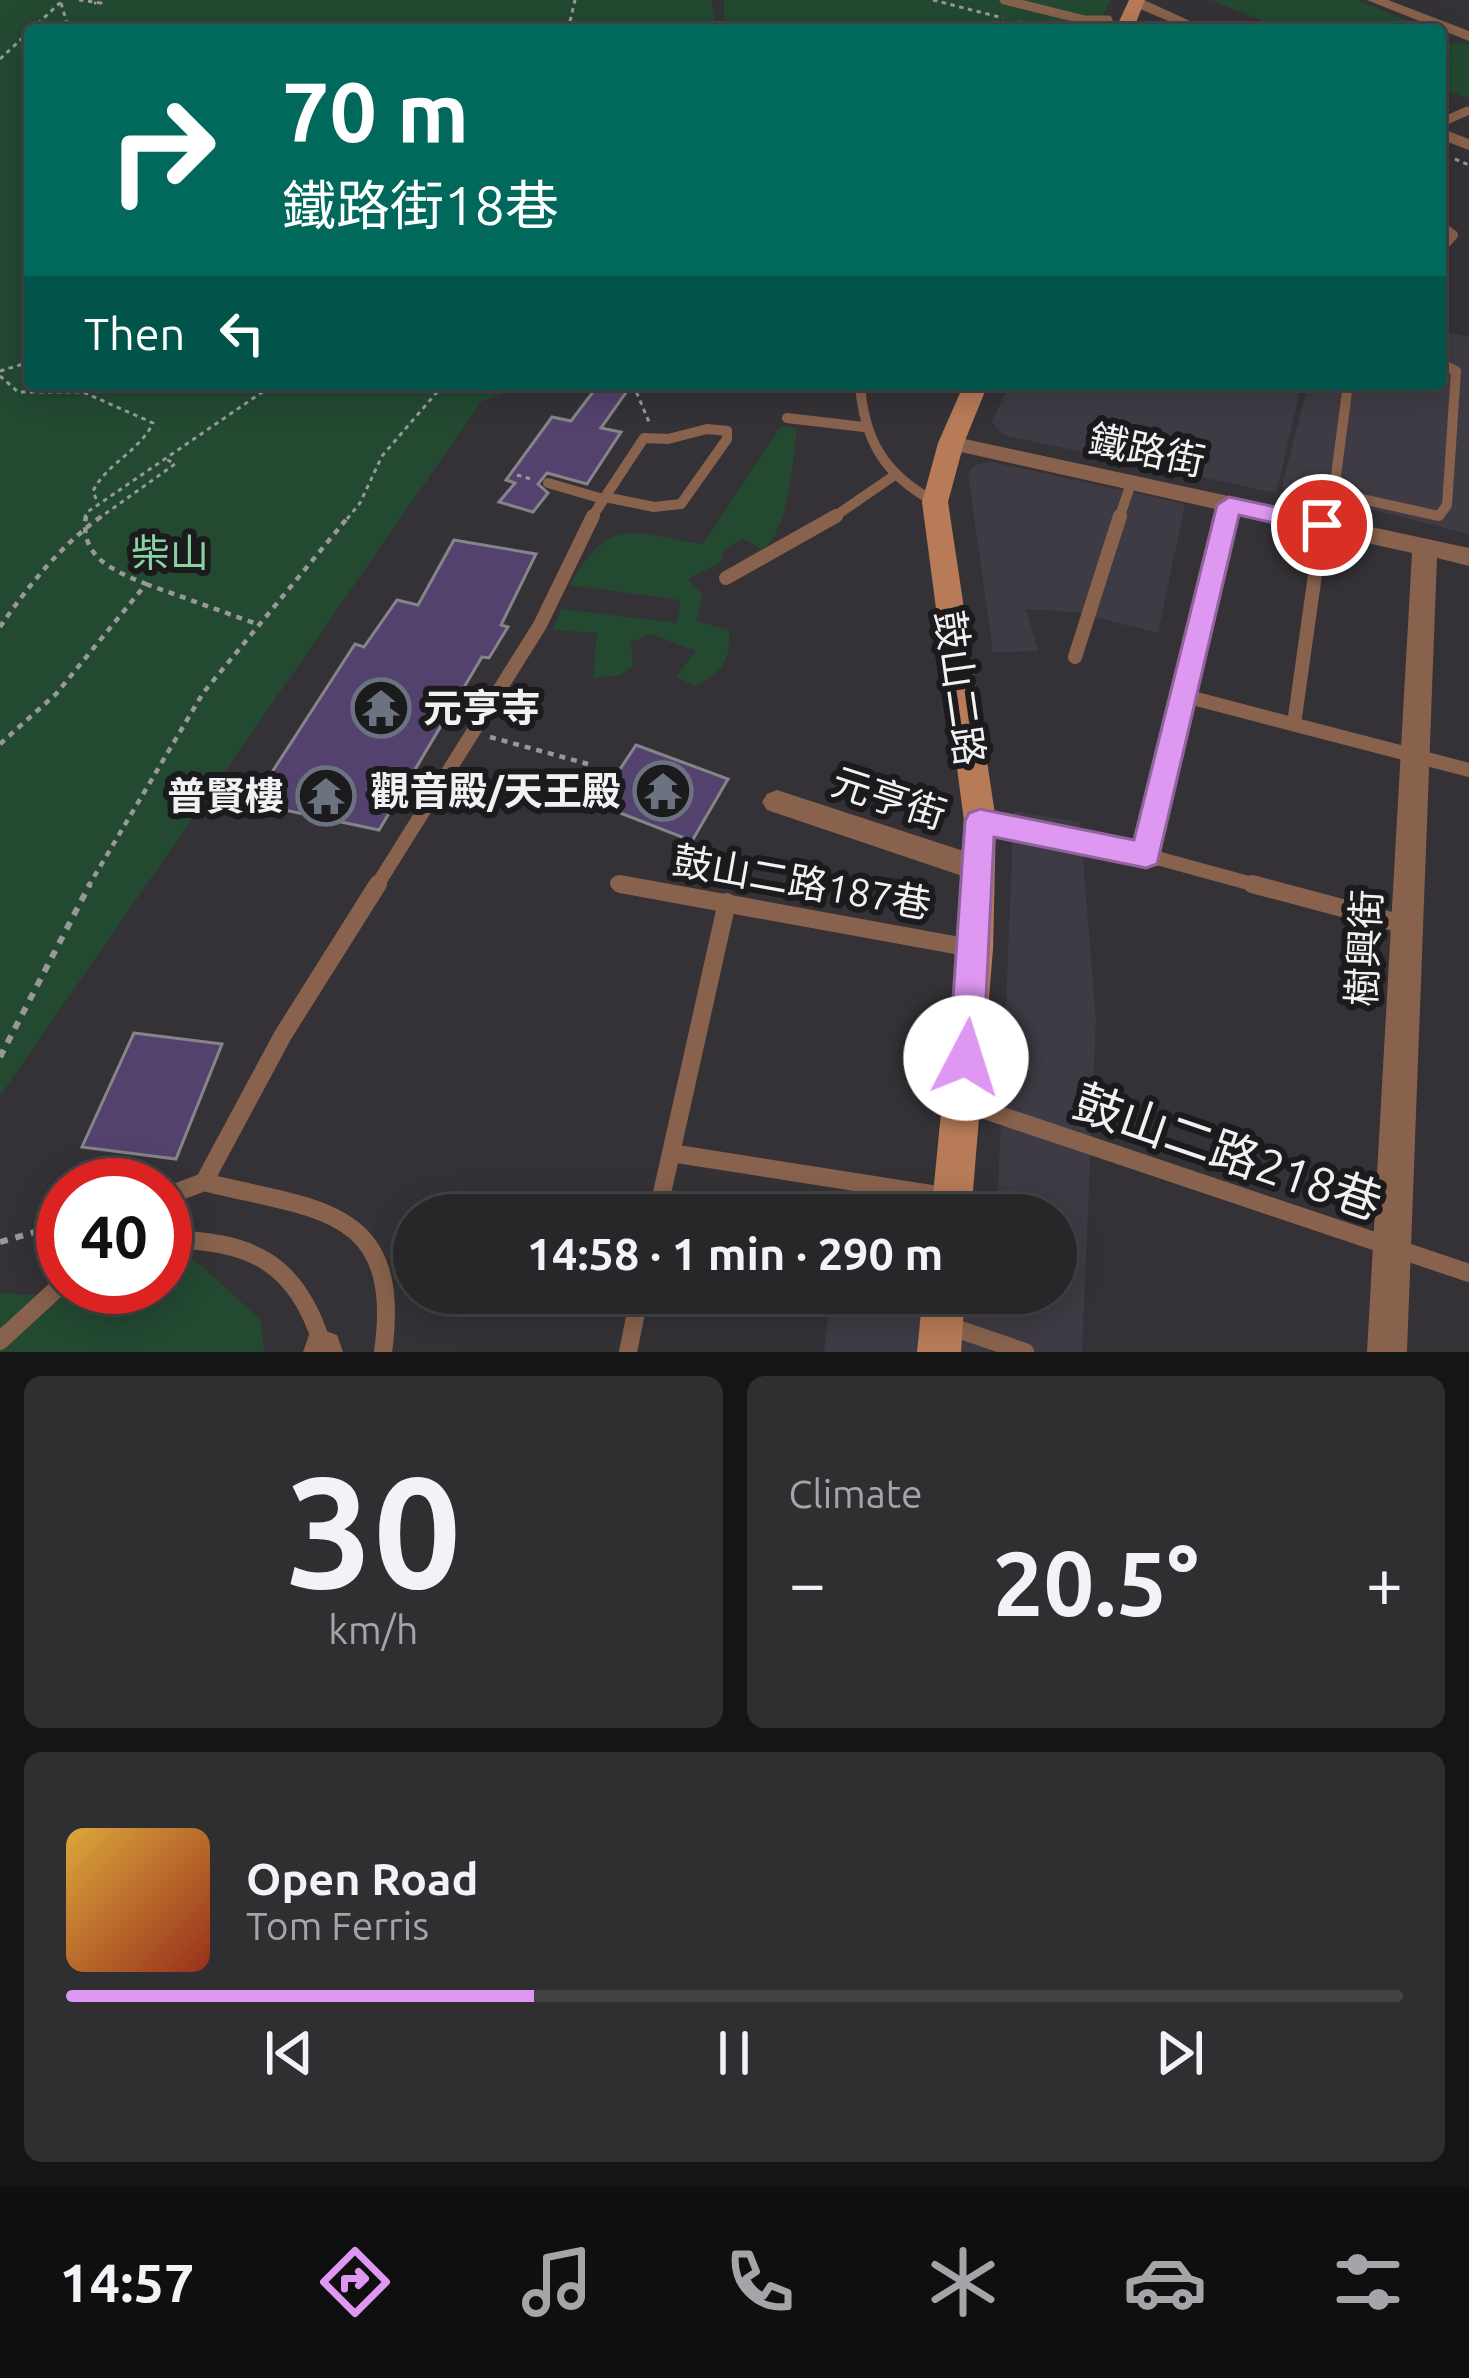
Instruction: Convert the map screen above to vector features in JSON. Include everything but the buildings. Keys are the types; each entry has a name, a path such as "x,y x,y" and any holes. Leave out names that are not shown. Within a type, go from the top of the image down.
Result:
{"street":[{"path":"1374,0 1440,24"},
{"path":"1136,1 1188,24"},
{"name":"鼓山二路","path":"953,1194 975,949 980,821 934,502 973,390"},
{"name":"鐵路街","path":"951,443 1469,557"},
{"name":"樹興街","path":"1387,1352 1425,548"},
{"name":"元亨街","path":"777,802 976,868"}],"lane":[{"path":"1004,0 1110,24"},
{"path":"1347,390 1335,483 1339,494 1439,516 1447,505 1456,371 1446,366"},
{"path":"861,390 871,451 892,477 934,502"},
{"path":"787,418 864,427"},
{"path":"192,1184 206,1176 283,1035 540,625 590,521 604,498 647,433 670,442 711,427 728,433 689,499 677,507 666,510 604,498 548,483"},
{"path":"726,578 848,509 892,477"},
{"path":"1075,657 1131,483"},
{"path":"1146,855 1229,505"},
{"path":"1294,724 1322,525"},
{"path":"1184,696 1469,770"},
{"path":"980,821 1146,855 1407,925"},
{"name":"鼓山二路187巷","path":"616,883 975,949"},
{"path":"661,1194 727,902"},
{"name":"鼓山二路218巷","path":"962,1102 1469,1273"},
{"path":"670,1153 888,1194"},
{"path":"206,1176 342,1218 368,1246 382,1273 389,1305 383,1352"},
{"path":"192,1240 250,1252 286,1270 314,1308 323,1351"},
{"path":"0,1341 36,1308"},
{"path":"628,1352 636,1314"},
{"path":"941,1323 1025,1352"}],"path":[{"path":"80,0 101,3 94,3"},
{"path":"933,0 1026,24"},
{"path":"38,24 62,2"},
{"path":"0,58 24,36"},
{"path":"0,373 18,392 82,392 153,423 147,437 99,476 93,491 98,504"},
{"path":"257,624 146,584 91,554 82,530 86,513 129,488 265,390"},
{"path":"0,1057 113,839 203,693 360,503 382,456 440,390"},
{"path":"635,390 647,433"},
{"path":"0,627 23,593 82,530 175,464 166,459"},
{"path":"0,744 56,694 146,584"},
{"path":"471,733 588,764"},
{"path":"192,1177 206,1176"},
{"path":"0,1242 36,1232"}],"shaded area":[{"path":"1446,331 1469,337 1469,534 1282,487 1306,390 1446,390"},
{"path":"1006,390 1301,390 1276,493 1003,435 992,422"},
{"path":"992,462 1185,504 1158,633 1074,612 1026,609 1038,651 993,652 968,473 977,464"},
{"path":"1014,811 1080,822 1096,1020 1082,1352 824,1352 829,1314 1077,1314 1077,1194 998,1194"}],"green space":[{"name":"柴山","path":"0,0 711,0 713,24 24,24 24,390 512,390 481,402 0,1096"},
{"path":"724,0 1111,0 1098,24 724,24"},
{"path":"1211,0 1357,0 1415,24 1271,24"},
{"path":"1469,44 1469,99 1446,90 1446,47"},
{"path":"781,426 797,428 788,494 772,540 763,550 743,539 722,551 722,561 688,579 703,595 696,621 729,630 723,665 694,686 676,676 696,651 650,634 631,642 633,666 620,675 593,678 597,633 552,630 562,609 677,623 680,600 570,585 584,562 598,547 624,534 703,544"},
{"path":"192,1257 261,1320 264,1352 0,1352 0,1293 36,1295 36,1314 192,1314"}],"place":[{"name":"元亨寺","path":"381,708"},
{"name":"觀音殿/天王殿","path":"663,791"},
{"name":"普賢樓","path":"326,796"}],"route":[{"path":"966,1058 980,821 1146,855 1229,505 1322,525"}]}
